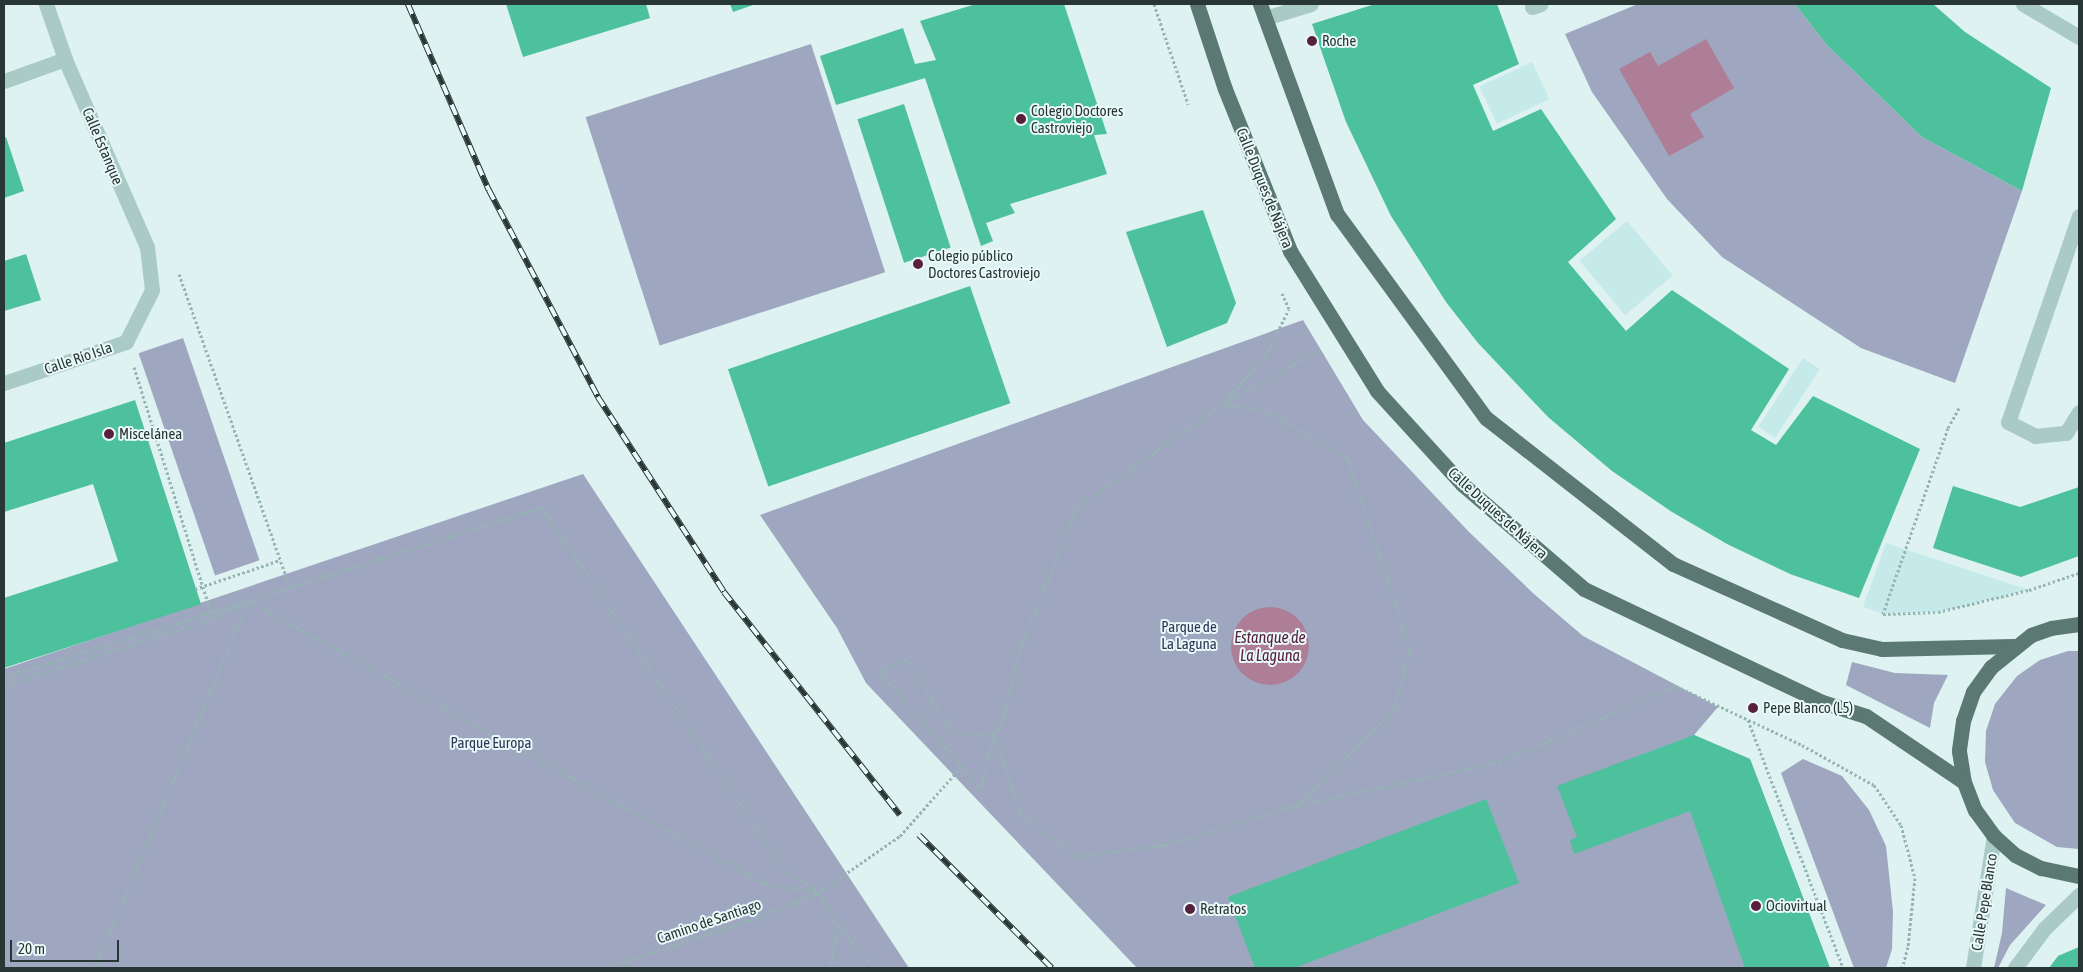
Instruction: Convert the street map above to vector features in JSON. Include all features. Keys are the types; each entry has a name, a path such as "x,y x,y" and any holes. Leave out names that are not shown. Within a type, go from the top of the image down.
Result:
{"main road":[{"name":"Calle Duques de Nájera","path":"1196,4 1225,89 1290,251 1377,391 1462,484 1584,589 1822,702 1866,716 1964,782"},
{"path":"1263,11 1337,214 1486,418 1673,564 1842,640 1882,649 2014,646"},
{"path":"2077,622 2031,636 2014,646 1990,667 1973,692 1963,721 1960,752 1964,782 1975,810 1994,836 2015,855 2041,868 2079,876"}],"street":[{"name":"Calle Estanque","path":"46,4 65,59 146,247 152,290"},
{"path":"1263,11 1311,4"},
{"path":"2023,4 2079,37"},
{"path":"4,81 65,59"},
{"path":"2079,216 2008,422 2036,436 2066,433 2079,412"},
{"name":"Calle Río Isla","path":"4,384 126,342 152,290"},
{"name":"Calle Pepe Blanco","path":"1973,968 1994,836"},
{"path":"2014,968 2044,930 2079,895"}],"path":[{"path":"1154,4 1188,104"},
{"path":"146,247 177,267 290,588"},
{"path":"1224,403 1266,355 1278,329"},
{"path":"994,735 953,732 907,658 879,671 981,788 994,735 1003,720 1019,652 1033,611 1077,507 1224,403 1343,337"},
{"path":"126,342 213,619"},
{"path":"1224,403 1270,412 1347,457 1410,650 1394,710 1297,805"},
{"path":"1960,408 1948,428 1883,614 1938,612 2029,590 2079,573"},
{"path":"4,677 209,610 248,601 542,507 784,869 819,892 838,926 875,968"},
{"path":"195,589 280,560"},
{"path":"4,686 213,619 248,601"},
{"path":"248,601 764,883 819,892"},
{"path":"94,968 248,601"},
{"path":"994,735 1020,814 1078,856 1165,845 1297,805 1499,762 1676,686 1748,720 1874,785 1901,825 1915,878 1908,947 1902,968"},
{"path":"1748,720 1842,968"},
{"name":"Camino de Santiago","path":"605,968 750,920 819,892 900,836 962,767"},
{"path":"830,968 838,926"}],"green space":[{"path":"1638,4 1795,4 1826,44 1922,137 2022,191 1955,383 1861,348 1722,257 1667,199 1592,92 1565,34"},
{"path":"811,44 885,272 660,345 586,117"},
{"name":"Parque de La Laguna","path":"1303,320 1363,420 1469,532 1534,594 1583,636 1718,707 1694,735 1750,759 1830,968 1137,968 866,683 837,628 760,515"},
{"path":"183,338 260,560 215,575 139,353"},
{"name":"Parque Europa","path":"583,474 909,968 4,968 4,669"},
{"path":"2068,651 2079,651 2079,849 2057,847 2015,823 1993,790 1985,762 1986,731 1995,704 2017,676 2040,660"},
{"path":"1852,662 1895,673 1948,675 1934,703 1930,728 1846,685"},
{"path":"1803,759 1842,776 1869,810 1886,846 1893,912 1892,949 1886,968 1854,968 1781,773"},
{"path":"2006,888 2046,905 2010,945 1998,968 1994,968 2002,933"}],"shaded area":[{"path":"1532,62 1549,99 1497,124 1479,87"},
{"path":"1627,221 1673,275 1625,315 1580,261"},
{"path":"1803,358 1820,369 1775,438 1758,427"},
{"path":"1886,543 2029,590 1938,612 1883,614 1863,607"}],"water":[{"path":"1706,39 1734,88 1690,114 1704,137 1669,156 1619,69 1650,52 1658,66"},
{"name":"Estanque de La Laguna","path":"1262,607 1278,607 1292,613 1303,624 1309,638 1309,654 1303,668 1292,679 1278,685 1262,685 1248,679 1237,668 1231,654 1231,638 1237,624 1248,613"}],"building":[{"path":"506,4 646,4 650,18 523,57"},
{"path":"730,4 756,4 733,12"},
{"name":"Colegio Doctores Castroviejo","path":"976,4 1064,4 1107,134 1094,135 1107,174 1010,204 1015,213 986,223 993,241 981,246 925,78 836,105 820,56 903,28 915,64 936,60 920,21"},
{"path":"1375,4 1497,4 1519,64 1473,85 1493,131 1541,109 1616,219 1568,262 1626,331 1672,290 1789,369 1751,430 1776,445 1813,396 1920,449 1859,598 1790,574 1727,544 1672,512 1612,471 1548,417 1478,343 1446,302 1391,216 1346,122 1312,24"},
{"path":"1795,4 1933,4 1965,32 2051,88 2022,191 1922,137 1826,44"},
{"path":"904,104 951,248 904,263 857,119"},
{"path":"6,137 24,191 4,198 4,138"},
{"path":"1203,210 1236,303 1227,323 1167,347 1126,232"},
{"path":"26,254 41,300 4,311 4,261"},
{"path":"970,286 1010,403 768,487 728,369"},
{"path":"135,400 201,604 4,668 4,598 118,561 93,484 4,512 4,443"},
{"path":"1953,486 2020,507 2079,487 2079,556 2021,577 1933,548"},
{"path":"1694,735 1750,759 1830,968 1745,968 1690,811 1574,854 1570,840 1577,837 1557,786"},
{"path":"1486,799 1519,883 1294,968 1255,968 1228,897"},
{"path":"2079,947 2079,968 2049,968 2058,956"}],"railway":[{"path":"408,4 489,190 598,397 724,592 900,815"},
{"path":"919,835 1052,968"}],"place":[{"name":"Roche","path":"1312,41"},
{"name":"Colegio Doctores Castroviejo","path":"1021,119"},
{"name":"Colegio público Doctores Castroviejo","path":"918,264"},
{"name":"Miscelánea","path":"109,434"},
{"name":"Pepe Blanco (L5)","path":"1753,708"},
{"name":"Ociovirtual","path":"1756,906"},
{"name":"Retratos","path":"1190,909"}]}
